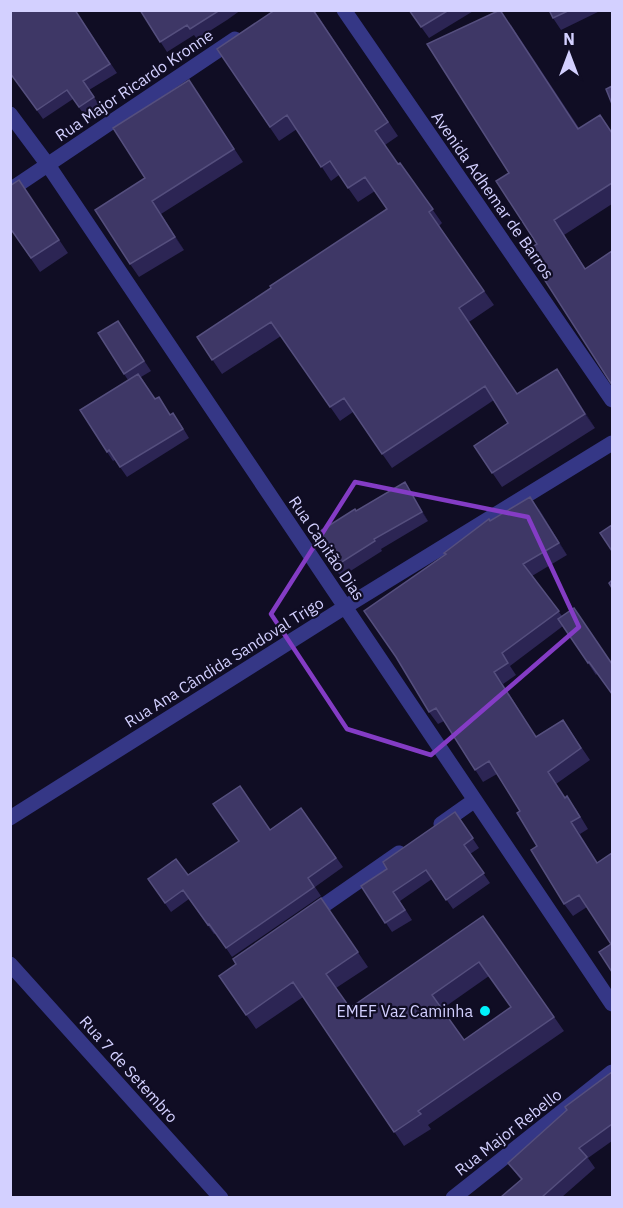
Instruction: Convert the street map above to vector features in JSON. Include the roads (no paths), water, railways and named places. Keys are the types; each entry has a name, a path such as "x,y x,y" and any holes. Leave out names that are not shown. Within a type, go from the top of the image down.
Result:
{"street":[{"name":"Avenida Adhemar de Barros","path":"344,10 612,400"},
{"name":"Rua Major Ricardo Kronne","path":"10,190 249,30"},
{"name":"Rua Capitão Dias","path":"10,114 48,165 612,1004"},
{"name":"Rua Ana Cândida Sandoval Trigo","path":"10,818 345,607 612,443"},
{"path":"428,833 475,800"},
{"path":"294,926 408,846"},
{"name":"Rua 7 de Setembro","path":"10,964 221,1197"},
{"name":"Rua Major Rebello","path":"453,1197 612,1072"}],"place":[{"name":"EMEF Vaz Caminha","path":"485,1011"}]}
